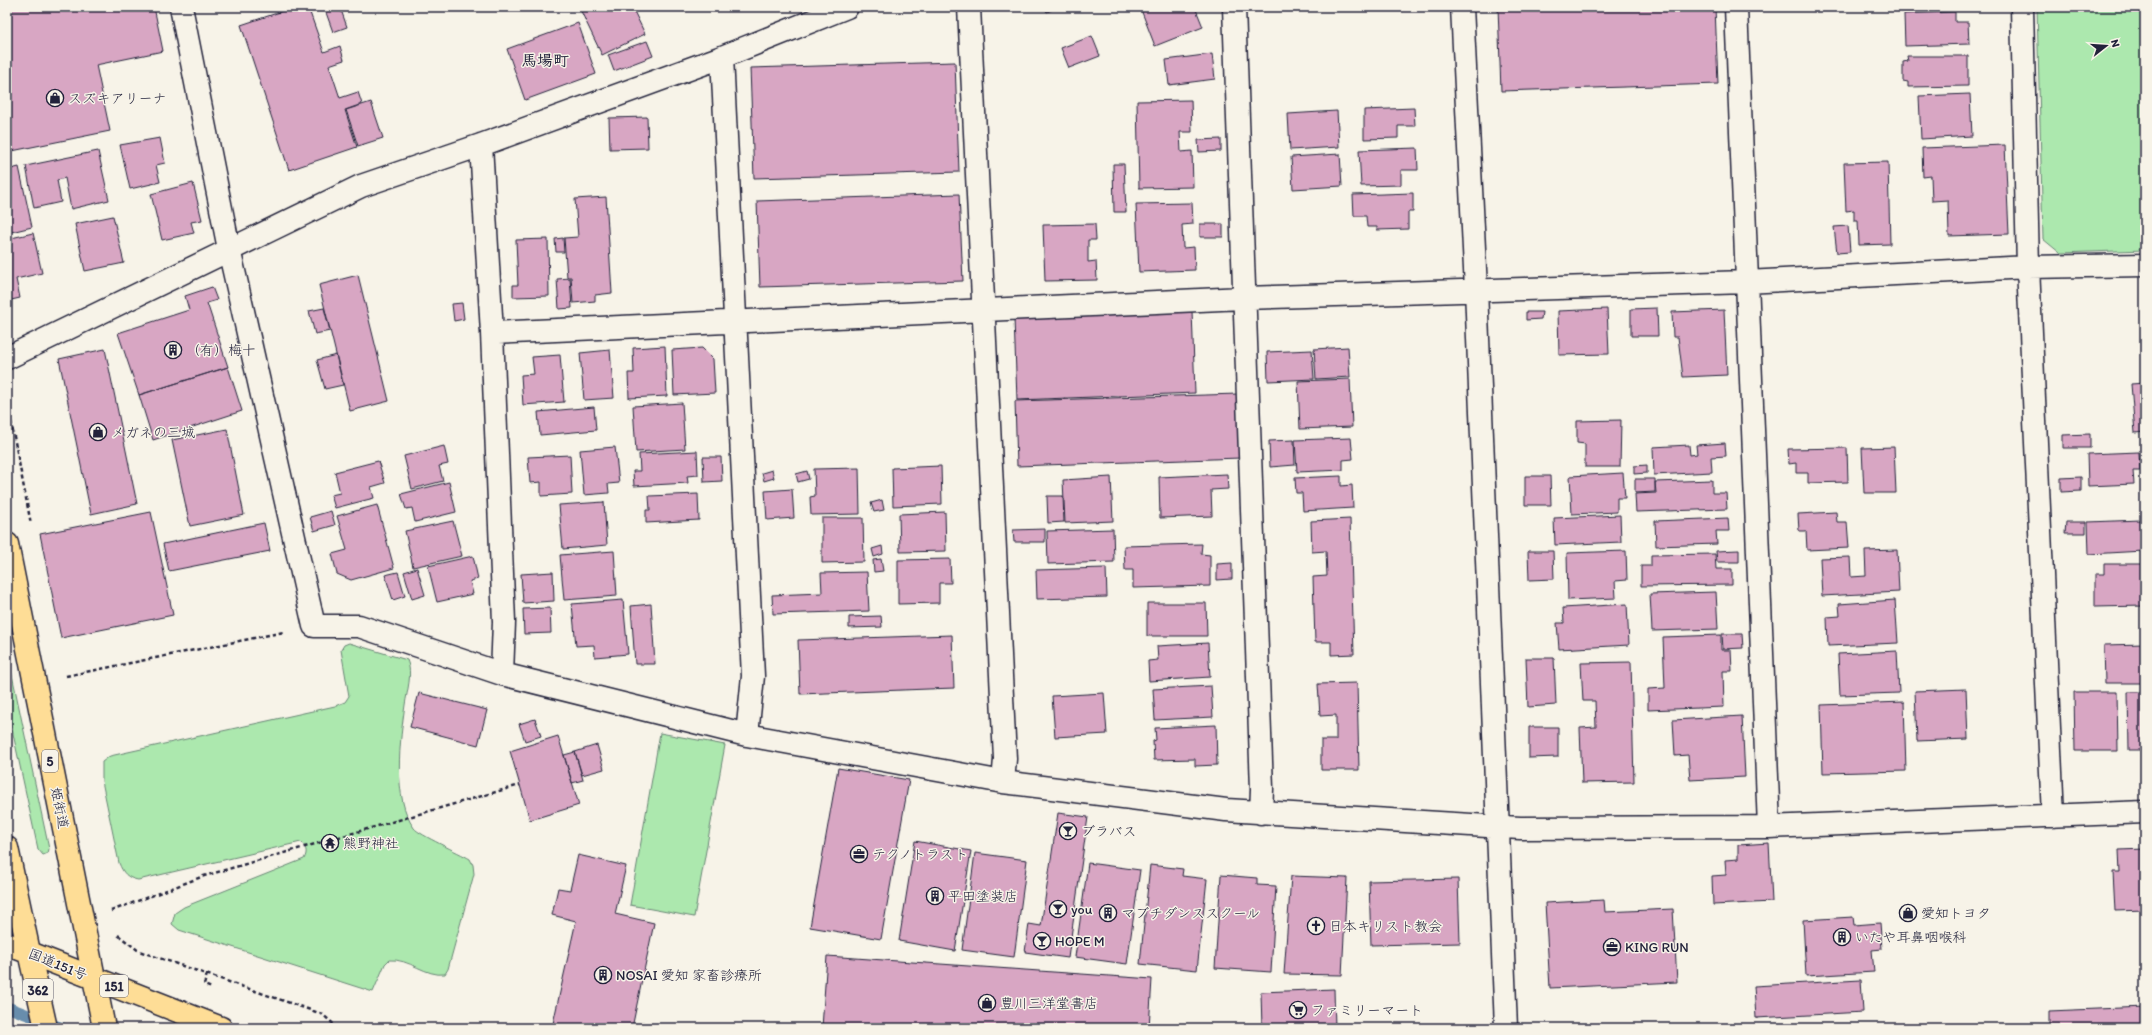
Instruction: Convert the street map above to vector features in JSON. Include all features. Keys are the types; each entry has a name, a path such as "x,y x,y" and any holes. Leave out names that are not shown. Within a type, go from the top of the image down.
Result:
{"main road":[{"name":"姫街道","path":"7,544 104,1028"},
{"path":"7,848 30,952"},
{"name":"国道151号","path":"7,944 221,1028"},
{"name":"362","path":"30,952 46,1028"}],"street":[{"path":"181,7 229,249 314,626 359,626 502,674 748,735 1003,782 1261,813 1497,827 1769,826 2145,812"},
{"path":"7,358 361,186 481,145 722,57 847,7"},
{"path":"969,7 1005,759 1003,782"},
{"path":"1234,7 1243,298 1262,788 1261,813"},
{"path":"1462,7 1476,290 1506,1028"},
{"path":"1736,7 1769,826"},
{"path":"2022,7 2028,267 2053,816"},
{"path":"722,57 753,676 748,735"},
{"path":"481,145 492,333 504,622 502,674"},
{"path":"492,333 1243,298 1746,282 2028,267 2145,265"}],"path":[{"path":"7,401 32,531"},
{"path":"61,677 314,626"},
{"path":"111,918 108,912 204,876 520,785"},
{"path":"116,931 119,937 139,951 322,1014 338,1028"},
{"path":"207,974 204,985 212,988"}],"green space":[{"path":"2037,7 2145,7 2145,250 2060,253 2043,239"},
{"path":"349,643 407,660 410,676 401,735 399,768 400,785 407,816 417,831 470,859 473,865 474,874 448,969 445,974 431,973 404,962 389,960 385,964 373,992 179,930 172,924 175,913 184,907 304,859 306,850 301,842 138,880 134,879 122,870 119,863 102,781 102,762 110,756 335,706 345,702 349,696 341,650 344,645"},
{"path":"7,651 49,849 48,853 43,855 38,849 7,706"},
{"path":"660,733 725,745 694,917 630,905"}],"building":[{"name":"スズキアリーナ","path":"7,7 154,7 163,51 96,65 110,131 7,152"},
{"path":"295,7 308,7 324,52 340,46 344,60 329,65 340,98 358,92 362,104 345,110 357,147 289,170 241,25"},
{"path":"324,7 340,7 347,27 333,32"},
{"path":"579,7 632,7 645,34 602,55"},
{"path":"1044,7 1058,7 1047,12"},
{"path":"1140,7 1195,7 1203,27 1155,46"},
{"path":"1498,7 1715,7 1718,84 1501,91"},
{"path":"1955,12 1955,22 1968,22 1969,44 1905,46 1904,14"},
{"path":"578,23 596,74 525,100 507,49"},
{"path":"1092,36 1100,56 1069,68 1061,48"},
{"path":"647,41 653,56 614,71 608,55"},
{"path":"1212,54 1215,79 1169,85 1166,60"},
{"path":"1907,56 1968,56 1968,86 1908,87 1908,82 1903,81 1903,62 1908,61"},
{"path":"955,62 959,172 754,178 750,68"},
{"path":"1970,94 1972,136 1921,139 1919,96"},
{"path":"1191,100 1192,132 1180,132 1181,152 1192,151 1193,187 1139,188 1137,101"},
{"path":"371,102 383,138 358,146 346,110"},
{"path":"1414,108 1415,126 1398,126 1398,138 1364,139 1364,110"},
{"path":"1337,111 1339,147 1290,150 1288,114"},
{"path":"647,117 648,148 610,149 609,118"},
{"path":"160,138 165,163 156,165 160,182 130,189 120,145"},
{"path":"1221,139 1221,151 1199,152 1198,140"},
{"path":"2005,145 2009,234 1949,236 1948,200 1932,201 1931,176 1923,177 1922,148"},
{"path":"1417,148 1418,170 1401,170 1401,185 1361,186 1359,150"},
{"path":"98,151 109,200 71,209 65,178 57,180 61,202 34,208 26,166"},
{"path":"1340,154 1342,186 1293,189 1291,157"},
{"path":"1888,162 1890,244 1859,245 1858,220 1854,220 1854,210 1846,211 1844,163"},
{"path":"1113,164 1124,164 1126,212 1114,212"},
{"path":"19,167 32,227 7,233 7,170"},
{"path":"193,183 202,220 191,222 194,233 162,240 151,194"},
{"path":"1413,193 1413,212 1408,212 1408,229 1377,230 1377,227 1367,227 1366,216 1354,216 1353,195"},
{"path":"959,194 963,281 760,287 757,201"},
{"path":"606,197 612,293 595,295 595,301 573,303 571,277 567,277 564,238 578,237 575,199"},
{"path":"1192,203 1193,224 1182,225 1183,248 1194,247 1195,270 1139,272 1136,204"},
{"path":"113,216 124,263 85,271 75,224"},
{"path":"1095,224 1096,240 1088,240 1088,262 1096,261 1097,280 1045,281 1043,225"},
{"path":"1200,224 1223,224 1223,237 1200,237"},
{"path":"1848,226 1850,252 1837,253 1834,227"},
{"path":"33,233 42,273 16,279 20,298 7,301 7,239"},
{"path":"563,238 564,252 556,252 555,239"},
{"path":"548,239 549,296 513,297 513,285 518,285 516,240"},
{"path":"358,275 389,401 350,411 319,285"},
{"path":"570,278 572,308 559,309 557,279"},
{"name":"（有）梅十","path":"212,287 217,300 207,303 228,367 139,395 118,333 189,310 185,296"},
{"path":"462,303 464,319 454,321 452,304"},
{"path":"324,308 330,331 315,334 309,311"},
{"path":"1657,308 1658,336 1631,336 1631,309"},
{"path":"1607,309 1609,354 1559,355 1558,311"},
{"path":"1724,310 1727,375 1683,377 1678,337 1673,337 1672,312"},
{"path":"1192,311 1195,393 1017,400 1014,318"},
{"path":"1526,312 1542,312 1541,319 1526,320"},
{"path":"665,346 667,396 629,398 628,373 634,373 633,348"},
{"path":"1348,347 1350,377 1316,379 1314,349"},
{"path":"702,348 713,359 715,393 674,395 672,350"},
{"name":"メガネの三城","path":"105,349 137,504 91,514 59,359"},
{"path":"610,350 614,398 584,400 580,353"},
{"path":"1312,350 1314,379 1268,381 1267,352"},
{"path":"336,355 343,385 325,389 317,360"},
{"path":"560,355 564,402 523,405 521,375 534,374 532,357"},
{"path":"228,367 242,411 153,440 139,395"},
{"path":"1350,379 1352,427 1300,429 1298,381"},
{"path":"2145,383 2145,432 2135,433 2131,384"},
{"path":"1238,394 1240,458 1017,466 1015,401"},
{"path":"682,403 685,449 636,452 633,406"},
{"path":"594,407 596,430 540,435 538,412"},
{"path":"1621,420 1620,467 1585,467 1585,444 1577,443 1577,421"},
{"path":"227,429 244,515 190,526 172,440"},
{"path":"2090,434 2090,448 2063,448 2063,435"},
{"path":"1351,438 1353,459 1343,460 1343,470 1297,472 1295,440"},
{"path":"1294,440 1295,465 1270,467 1269,441"},
{"path":"1725,443 1726,456 1711,457 1712,472 1654,475 1653,447 1689,445 1690,455 1697,454 1696,445"},
{"path":"444,446 448,464 439,466 443,481 412,489 404,456"},
{"path":"615,447 619,483 608,484 609,493 584,495 580,450"},
{"path":"1894,447 1896,493 1864,493 1862,448"},
{"path":"1847,448 1848,482 1808,483 1808,473 1796,473 1796,463 1789,464 1788,449"},
{"path":"697,451 698,475 687,476 688,483 634,486 633,471 640,471 639,454"},
{"path":"2139,452 2140,471 2133,471 2134,484 2088,486 2087,454"},
{"path":"570,455 572,494 541,496 541,482 530,483 528,457"},
{"path":"703,457 721,457 722,481 704,482"},
{"path":"378,461 385,483 371,487 374,498 335,508 331,495 340,493 335,472"},
{"path":"1647,465 1647,473 1634,474 1634,466"},
{"path":"941,466 942,504 893,506 892,468"},
{"path":"859,468 860,514 811,515 810,497 815,496 814,469"},
{"path":"772,470 774,478 764,481 762,473"},
{"path":"807,471 809,479 798,482 796,474"},
{"path":"1623,473 1625,498 1617,498 1617,512 1572,514 1570,476"},
{"path":"1227,474 1228,489 1211,490 1212,516 1160,518 1159,477"},
{"path":"1341,476 1341,486 1352,485 1353,508 1303,511 1302,493 1296,493 1295,478"},
{"path":"1525,476 1550,476 1551,505 1525,505"},
{"path":"1111,477 1113,521 1065,523 1063,480"},
{"path":"2081,477 2081,491 2061,492 2061,478"},
{"path":"1635,479 1655,479 1655,492 1635,493"},
{"path":"1712,480 1712,493 1726,493 1727,509 1636,512 1635,494 1656,493 1655,482"},
{"path":"449,482 456,512 415,522 412,508 406,509 401,494"},
{"path":"792,489 794,518 767,520 765,491"},
{"path":"698,494 699,520 646,523 646,510 650,510 649,496"},
{"path":"1047,496 1063,496 1064,522 1048,523"},
{"path":"882,500 884,510 874,512 871,503"},
{"path":"604,502 607,545 563,549 559,505"},
{"path":"377,505 394,568 351,580 337,574 332,554 347,550 337,516"},
{"path":"331,511 335,525 314,531 310,517"},
{"path":"151,512 173,615 61,638 40,534"},
{"path":"945,512 946,551 900,552 899,514"},
{"path":"1836,512 1837,522 1847,522 1849,548 1807,550 1806,531 1799,531 1798,514"},
{"path":"1620,515 1621,542 1555,545 1554,518"},
{"path":"822,518 863,518 864,562 822,563"},
{"path":"1728,518 1729,531 1716,531 1717,544 1656,546 1655,521"},
{"path":"1350,519 1354,654 1331,655 1331,642 1315,642 1313,577 1327,576 1326,551 1312,552 1311,521"},
{"path":"2141,520 2143,551 2089,554 2088,522"},
{"path":"453,521 462,556 413,567 405,531"},
{"path":"2066,522 2086,522 2086,533 2065,533"},
{"path":"264,523 270,551 169,571 163,544"},
{"path":"1045,529 1045,542 1014,542 1013,530"},
{"path":"1113,529 1114,562 1048,564 1047,531"},
{"path":"1202,544 1201,554 1210,555 1210,586 1133,588 1133,570 1125,570 1124,546"},
{"path":"882,546 883,554 874,557 872,549"},
{"path":"1739,550 1739,562 1717,562 1716,551"},
{"path":"1897,550 1899,592 1822,596 1820,558 1850,557 1851,577 1866,576 1865,551"},
{"path":"614,551 617,596 564,600 560,555"},
{"path":"1528,551 1553,551 1554,579 1529,580"},
{"path":"1626,551 1627,580 1615,581 1616,598 1568,600 1567,553"},
{"path":"1715,554 1716,569 1732,569 1732,585 1641,586 1641,566 1651,566 1651,555"},
{"path":"473,556 478,579 470,581 473,594 437,602 428,566"},
{"path":"881,559 883,571 874,572 873,560"},
{"path":"950,559 951,583 939,583 939,603 898,604 898,560"},
{"path":"1232,563 1232,579 1217,580 1217,564"},
{"path":"2104,564 2145,564 2145,606 2095,607 2095,574 2104,574"},
{"path":"417,568 425,595 412,599 404,572"},
{"path":"1106,568 1107,597 1037,599 1036,570"},
{"path":"398,572 405,596 393,600 385,575"},
{"path":"553,572 554,601 523,603 521,574"},
{"path":"867,572 869,611 773,614 772,595 822,593 821,573"},
{"path":"1716,592 1718,629 1652,631 1650,594"},
{"path":"623,600 628,654 595,657 594,645 576,646 572,604"},
{"path":"1895,600 1898,643 1828,646 1827,617 1840,616 1839,604"},
{"path":"1147,603 1206,603 1207,636 1147,636"},
{"path":"651,604 655,664 635,664 631,606"},
{"path":"1627,604 1629,645 1559,649 1557,623 1564,623 1563,608"},
{"path":"550,608 551,633 524,634 523,609"},
{"path":"881,616 882,627 849,628 849,617"},
{"path":"1722,634 1742,634 1743,648 1723,649"},
{"path":"952,635 954,688 800,694 798,640"},
{"path":"1721,635 1721,650 1731,650 1732,671 1723,671 1724,707 1648,710 1648,689 1665,688 1663,637"},
{"path":"1208,643 1210,677 1149,681 1148,661 1158,660 1157,646"},
{"path":"2145,644 2145,683 2105,683 2104,645"},
{"path":"1897,651 1899,693 1840,695 1838,654"},
{"path":"1526,658 1554,658 1556,705 1528,707"},
{"path":"1631,662 1634,782 1582,783 1580,728 1596,727 1595,701 1583,701 1581,663"},
{"path":"1357,683 1359,770 1321,770 1321,740 1336,740 1336,715 1320,716 1318,684"},
{"path":"1211,686 1213,717 1155,720 1153,689"},
{"path":"1966,689 1968,739 1917,741 1915,691"},
{"path":"2074,692 2117,692 2118,751 2075,751"},
{"path":"2128,692 2145,692 2145,750 2129,750"},
{"path":"419,693 487,710 478,745 410,727"},
{"path":"1104,693 1107,734 1055,737 1052,696"},
{"path":"1904,702 1906,771 1823,773 1821,705"},
{"path":"1742,716 1745,777 1690,780 1688,755 1675,756 1673,720"},
{"path":"535,719 541,736 525,741 519,724"},
{"path":"1216,725 1217,765 1195,766 1195,759 1154,760 1153,741 1156,740 1155,728"},
{"path":"1529,727 1558,727 1558,757 1529,758"},
{"path":"558,736 579,805 530,820 510,751"},
{"path":"597,745 604,769 582,775 575,752"},
{"path":"575,752 583,780 572,783 564,755"},
{"name":"テクノトラスト","path":"838,768 909,780 881,939 810,927"},
{"path":"1058,813 1088,817 1068,958 1025,952 1029,924 1041,926"},
{"name":"平田塗装店","path":"915,841 971,851 955,951 899,941"},
{"path":"1769,843 1772,902 1713,905 1712,876 1726,875 1725,860 1738,859 1738,845"},
{"path":"2145,849 2145,910 2115,911 2113,872 2120,872 2119,850"},
{"path":"975,853 1027,860 1014,957 962,950"},
{"name":"NOSAI 愛知 家畜診療所","path":"578,855 626,866 615,914 654,923 632,1028 552,1028 576,921 552,915 558,888 570,890"},
{"name":"マブチダンススクール","path":"1088,863 1140,870 1127,964 1075,957"},
{"path":"1150,865 1183,869 1182,876 1207,879 1197,970 1140,964"},
{"path":"1221,875 1257,878 1257,885 1276,886 1271,972 1215,968"},
{"name":"日本キリスト教会","path":"1291,876 1347,878 1342,975 1284,974"},
{"path":"1458,879 1460,943 1371,945 1369,881"},
{"name":"KING RUN","path":"1604,900 1605,912 1673,909 1677,982 1550,988 1545,903"},
{"name":"いたや耳鼻咽喉科","path":"1853,917 1854,925 1880,923 1882,949 1872,950 1874,972 1806,976 1803,920"},
{"name":"豊川三洋堂書店","path":"827,956 1152,979 1149,1028 822,1028"},
{"path":"1861,980 1863,1012 1756,1018 1754,986"},
{"name":"ファミリーマート","path":"1334,989 1335,1028 1262,1028 1261,992"},
{"path":"2145,1007 2145,1028 2049,1028 2049,1011"},
{"path":"642,1022 669,1028 640,1028"}],"waterway":[{"path":"7,1007 62,1028"}],"place":[{"name":"スズキアリーナ","path":"55,98"},
{"name":"（有）梅十","path":"173,350"},
{"name":"メガネの三城","path":"98,432"},
{"name":"ブラバス","path":"1068,831"},
{"name":"熊野神社","path":"330,843"},
{"name":"テクノトラスト","path":"859,854"},
{"name":"平田塗装店","path":"935,896"},
{"name":"you","path":"1058,909"},
{"name":"マブチダンススクール","path":"1108,913"},
{"name":"愛知トヨタ","path":"1908,913"},
{"name":"日本キリスト教会","path":"1316,926"},
{"name":"いたや耳鼻咽喉科","path":"1842,937"},
{"name":"HOPE M","path":"1042,941"},
{"name":"KING RUN","path":"1612,947"},
{"name":"NOSAI 愛知 家畜診療所","path":"603,975"},
{"name":"豊川三洋堂書店","path":"987,1003"},
{"name":"ファミリーマート","path":"1298,1010"}],"district":[{"name":"馬場町","path":"545,60"}]}
